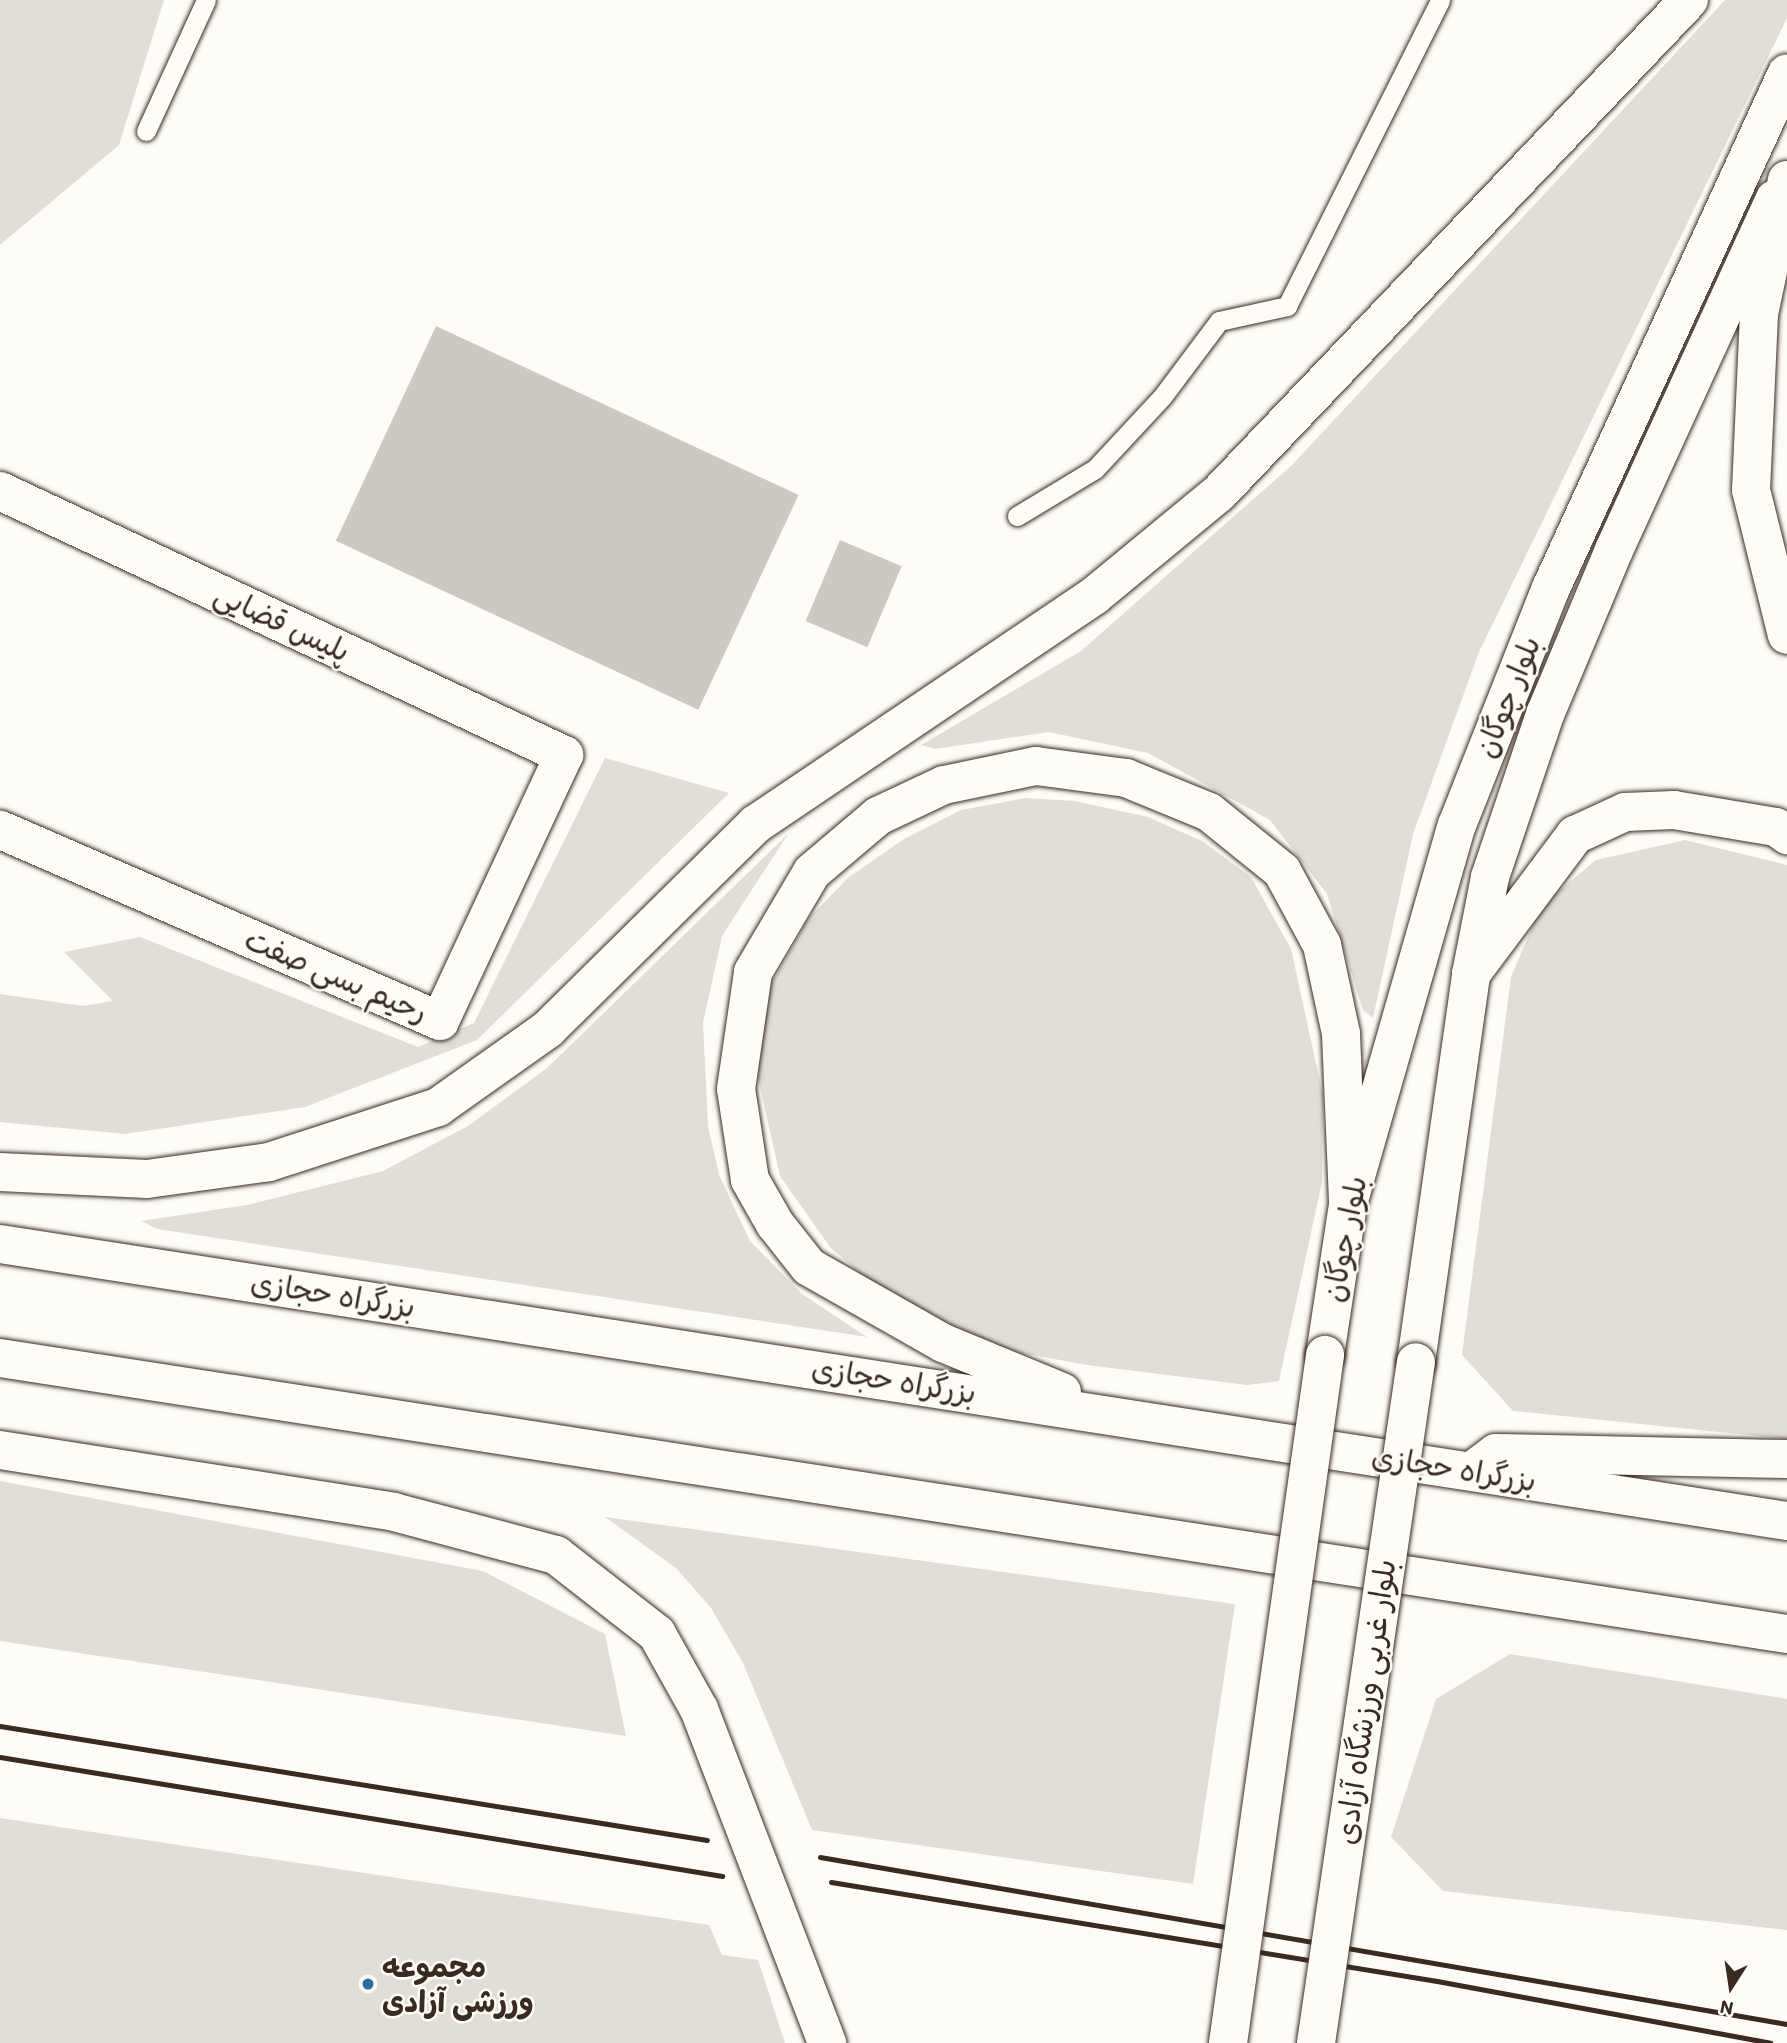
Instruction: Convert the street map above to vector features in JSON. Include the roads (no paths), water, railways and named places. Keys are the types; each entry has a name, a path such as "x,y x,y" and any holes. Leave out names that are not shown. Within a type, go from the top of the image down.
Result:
{"main road":[{"path":"0,1172 147,1179 269,1162 438,1107 548,1029 756,824 1094,596 1219,493 1689,0"},
{"name":"بلوار چوگان","path":"1228,2043 1348,1204 1457,825 1551,588 1787,73"},
{"name":"بلوار چوگان","path":"1416,1362 1471,974 1490,877 1546,712 1787,172"},
{"path":"1787,180 1759,314 1751,490 1787,635"},
{"name":"پلیس قضایی","path":"0,491 564,755"},
{"name":"رحیم بسی صفت","path":"0,830 440,1021 564,755"},
{"path":"1129,1417 943,1343 872,1307 809,1266 775,1224 750,1180 736,1088 742,1031 754,972 812,872 878,817 944,785 1036,766 1126,778 1209,812 1282,871 1322,945 1341,1034 1348,1204"},
{"path":"1471,974 1575,835 1625,812 1674,810 1776,827 1787,835"},
{"name":"بزرگراه حجازی","path":"0,1244 1787,1521"},
{"path":"0,1358 1787,1634"},
{"name":"بلوار غربی ورزشگاه آزادی","path":"1316,2043 1416,1362"},
{"path":"0,1450 394,1512 556,1555 656,1634 699,1709 827,2043"},
{"path":"1471,1472 1496,1453 1787,1459"}],"lane":[{"path":"146,131 206,0"},
{"path":"1017,516 1104,461 1162,397 1219,321 1287,306 1440,0"}],"railway":[{"path":"0,1726 707,1840"},
{"path":"0,1757 722,1876"},
{"path":"820,1857 1787,2024"},
{"path":"831,1882 1437,1981 1770,2043"}],"place":[{"name":"مجموعه ورزشی آزادی","path":"368,1984"}]}
